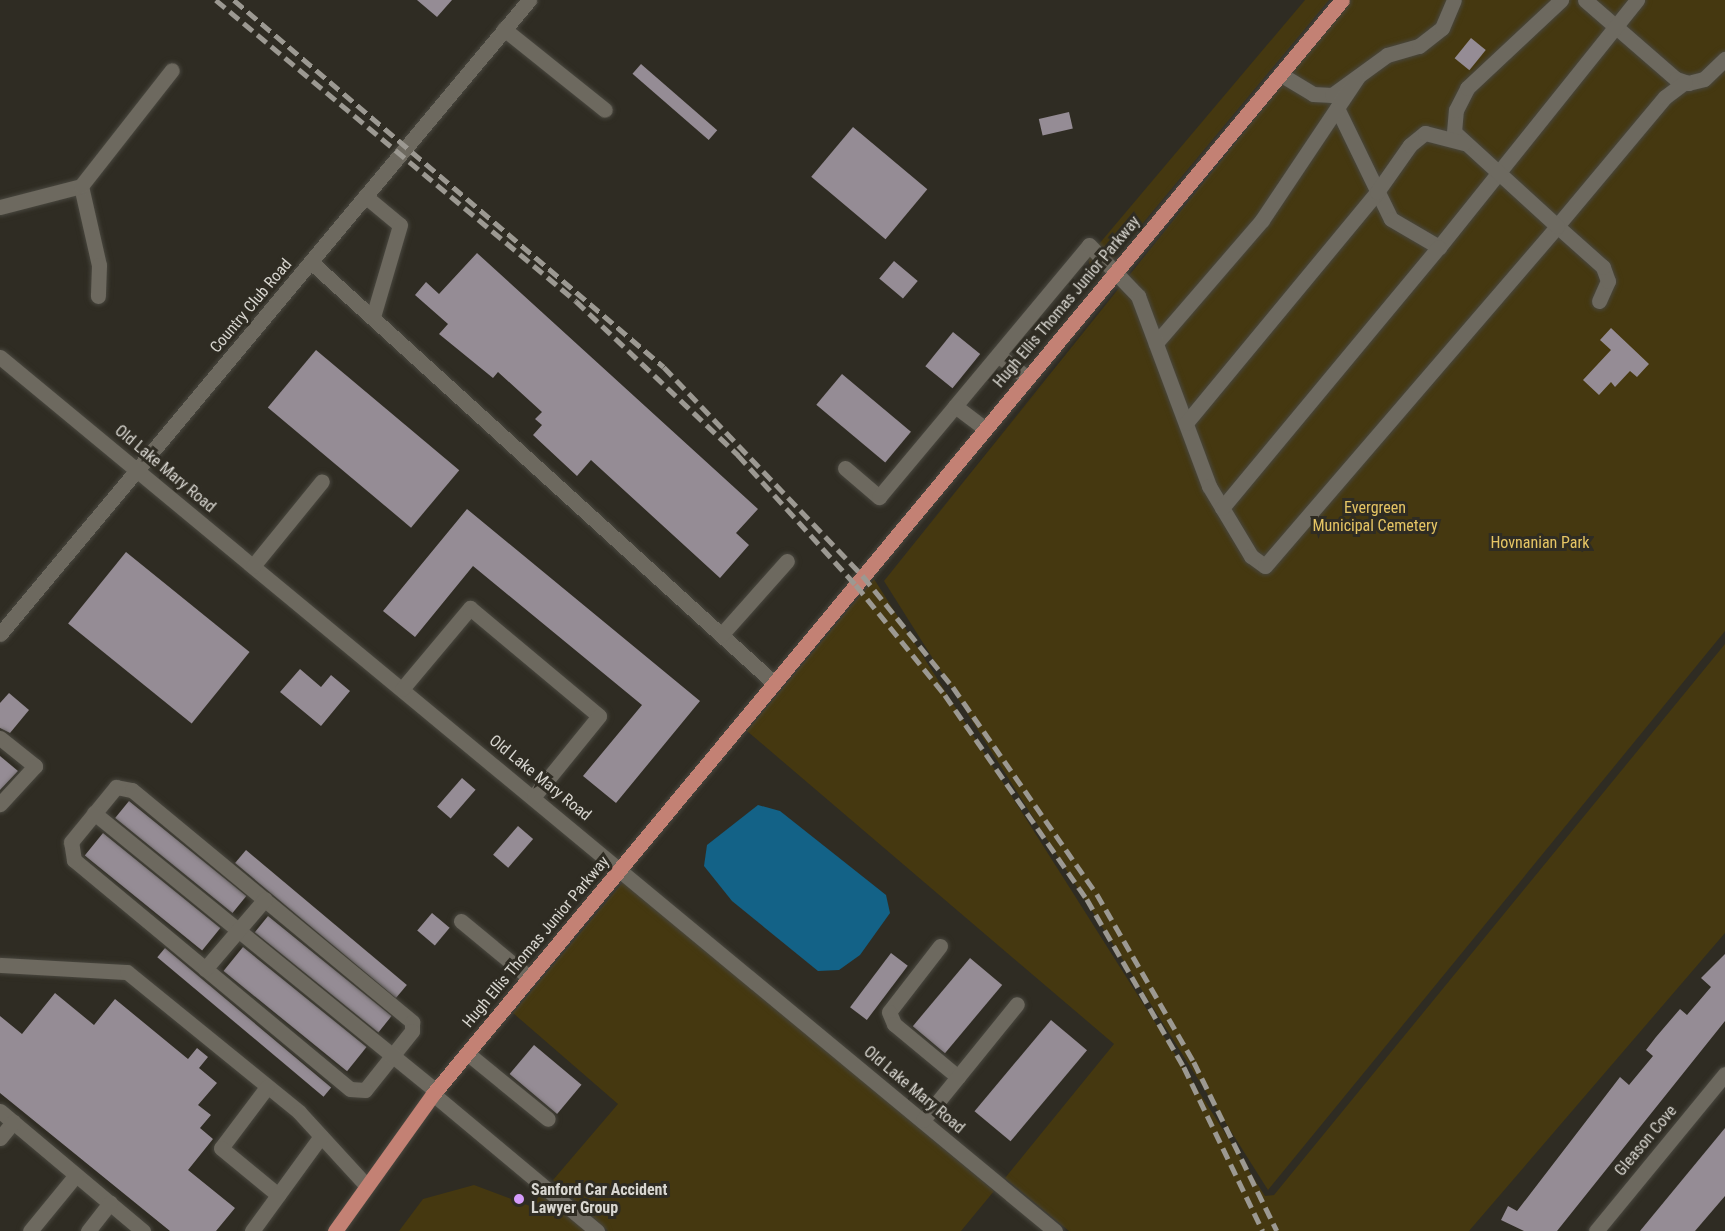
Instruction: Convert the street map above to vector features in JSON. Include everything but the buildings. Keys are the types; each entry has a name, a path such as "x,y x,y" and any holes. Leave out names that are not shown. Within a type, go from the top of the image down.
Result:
{"main road":[{"name":"Hugh Ellis Thomas Junior Parkway","path":"335,1231 364,1183 434,1093 1342,0"}],"street":[{"name":"Country Club Road","path":"0,634 139,471 529,0"},
{"path":"1280,74 1313,94 1332,95 1388,55 1419,46 1442,28 1454,0"},
{"path":"1560,0 1467,88 1456,110 1455,132 1495,172 1603,267 1608,281 1599,301"},
{"path":"1585,0 1685,82"},
{"path":"1222,508 1439,247 1495,172 1637,0"},
{"path":"504,29 605,110"},
{"path":"845,468 879,496 1089,245 1118,269 1138,296 1186,423 1222,508 1251,556 1265,566 1665,97 1685,82 1704,80 1725,59"},
{"path":"0,207 81,186 172,70"},
{"path":"1156,343 1262,220 1357,78"},
{"path":"1337,108 1391,219 1439,247"},
{"path":"1186,423 1377,192 1410,145 1425,133 1466,143"},
{"path":"81,186 99,264 98,296"},
{"path":"366,196 400,225 373,317"},
{"path":"311,262 774,683"},
{"path":"998,355 1027,378"},
{"name":"Old Lake Mary Road","path":"0,357 622,868 1055,1231"},
{"path":"955,406 985,429"},
{"path":"253,566 322,481"},
{"path":"721,635 787,561"},
{"path":"402,689 470,608 598,716 534,796"},
{"path":"0,738 35,766 0,804"},
{"path":"116,788 132,790 412,1022 412,1032 365,1090 350,1089 74,860 70,842 94,813 116,788"},
{"path":"94,813 392,1057 597,1231"},
{"path":"206,969 265,899"},
{"path":"462,921 530,978"},
{"path":"940,946 889,1012 894,1024 958,1077"},
{"path":"0,965 128,972 267,1087 321,1136 364,1183"},
{"path":"922,1120 1017,1004"},
{"path":"467,1053 548,1119"},
{"name":"Gleason Cove","path":"1596,1231 1725,1074"},
{"path":"267,1087 221,1148 278,1195"},
{"path":"0,1111 143,1231"},
{"path":"0,1138 13,1122"},
{"path":"252,1231 321,1136"},
{"path":"30,1231 76,1175"},
{"path":"88,1231 110,1203"}],"green space":[{"path":"1305,0 1329,0 1093,283 1088,257"},
{"name":"Evergreen Municipal Cemetery","path":"1350,0 1725,0 1725,631 1268,1190 884,581"},
{"path":"874,579 1265,1196 1274,1195 1725,644 1725,933 1469,1231 1069,1231 1005,1178 1114,1044 747,731"},
{"path":"624,881 994,1191 961,1231 608,1231 553,1180 618,1104 513,1013"},
{"path":"474,1185 530,1206 542,1193 586,1231 399,1231 423,1199"}],"water":[{"path":"758,805 780,811 886,895 890,913 860,955 839,970 818,971 732,901 704,866 707,845"}],"railway":[{"path":"216,0 576,301 738,455 856,585 945,695 1087,899 1184,1067 1263,1231"},
{"path":"234,0 664,367 863,576 953,687 1097,894 1194,1062 1277,1231"}],"place":[{"name":"Sanford Car Accident Lawyer Group","path":"519,1199"}],"park label":[{"name":"Hovnanian Park","path":"1540,543"}]}
